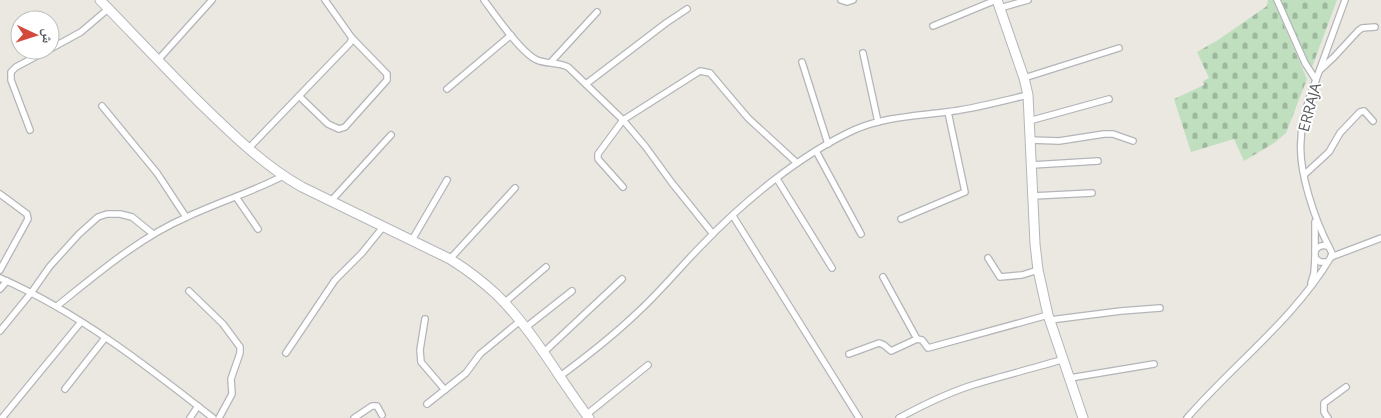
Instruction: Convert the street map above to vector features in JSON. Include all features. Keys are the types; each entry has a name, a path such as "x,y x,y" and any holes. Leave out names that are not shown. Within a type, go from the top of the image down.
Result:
{"main road":[{"path":"105,3 158,60 248,149 283,176 450,259 472,273 504,303 522,325 587,416"},
{"path":"998,3 1028,95 1038,270 1049,318 1083,418"}],"street":[{"path":"158,60 212,0"},
{"path":"299,96 328,124 339,129 345,127 387,80 387,74 352,38 325,0"},
{"path":"484,0 511,35 532,58 568,67 623,120 713,234"},
{"path":"841,0 847,2 853,0"},
{"path":"932,26 998,3 1028,0"},
{"path":"1276,0 1304,63 1316,80"},
{"name":"ERRAJA","path":"1315,217 1300,142 1304,114 1345,0"},
{"path":"60,44 74,37 105,3"},
{"path":"586,84 644,39 687,9"},
{"path":"551,62 597,12"},
{"path":"1320,70 1358,31 1362,28 1375,27"},
{"path":"447,89 511,35"},
{"path":"248,149 347,48 352,38"},
{"path":"1024,78 1119,48"},
{"path":"863,53 878,122"},
{"path":"30,60 11,72 11,80 30,130"},
{"path":"802,62 828,144"},
{"path":"623,187 598,159 598,154 623,120 695,74 704,71 710,73 738,108 797,163"},
{"path":"558,376 598,347 639,312 713,234 733,216 797,163 816,151 854,130 878,122 948,112 1028,95"},
{"path":"1029,121 1109,99"},
{"path":"102,106 157,173 186,217"},
{"path":"901,219 965,192 948,112"},
{"path":"1305,174 1329,152 1340,133 1360,112 1368,113 1373,121"},
{"path":"1030,140 1059,141 1113,134 1133,141"},
{"path":"331,201 391,135"},
{"path":"816,151 861,234"},
{"path":"1032,166 1098,161"},
{"path":"57,306 96,275 154,234 186,217 283,176"},
{"path":"777,179 832,268"},
{"path":"412,240 447,180"},
{"path":"450,259 515,188"},
{"path":"1033,196 1092,193"},
{"path":"0,194 27,214 28,219 0,270"},
{"path":"236,197 258,229"},
{"path":"0,331 50,266 79,234 98,217 107,214 120,214 132,217 154,234"},
{"path":"733,216 859,418"},
{"path":"1315,217 1330,254"},
{"path":"1309,290 1314,274 1315,217"},
{"path":"286,353 335,280 362,253 383,227"},
{"path":"1315,255 1320,262 1330,254 1351,249 1381,238"},
{"path":"1315,255 1317,248 1322,245 1330,254"},
{"path":"1187,418 1309,290 1330,254"},
{"path":"988,258 1000,277 1022,275 1038,270"},
{"path":"504,303 546,267"},
{"path":"883,277 917,339"},
{"path":"0,278 57,306 105,338 213,418"},
{"path":"543,353 622,279"},
{"path":"0,289 7,281"},
{"path":"189,291 223,324 240,347 240,353 231,378 232,394 219,418"},
{"path":"427,404 466,373 485,349 572,291"},
{"path":"848,354 879,343 891,351 917,339 922,340 926,347 932,348 1049,318 1160,308"},
{"path":"425,319 420,350 421,362 445,390"},
{"path":"2,418 81,322"},
{"path":"64,388 105,338"},
{"path":"899,418 974,384 1064,359"},
{"path":"1070,378 1154,364"},
{"path":"587,416 648,365"},
{"path":"1328,418 1324,412 1324,403 1346,387"},
{"path":"190,418 198,406"},
{"path":"354,418 372,406 377,406 382,416"}],"green space":[{"path":"1268,0 1273,0 1307,79 1286,133 1274,143 1244,161 1234,139 1191,152 1174,99 1204,85 1203,81 1209,78 1197,52 1218,40 1267,6"},
{"path":"1281,0 1337,0 1312,67 1308,65"}]}
